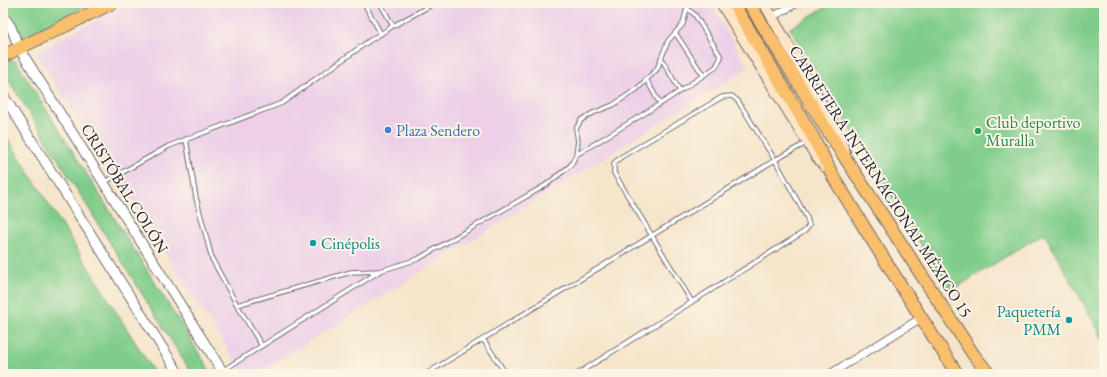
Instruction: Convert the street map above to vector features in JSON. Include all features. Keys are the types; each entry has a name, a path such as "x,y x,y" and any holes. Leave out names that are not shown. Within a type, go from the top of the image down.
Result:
{"main road":[{"path":"3,56 112,3"},
{"path":"721,3 816,156 834,178"},
{"name":"CARRETERA INTERNACIONAL MÉXICO 15","path":"733,3 813,137 834,178 866,232 957,374"},
{"name":"CARRETERA INTERNACIONAL MÉXICO 15","path":"749,3 827,130 973,354 989,374"},
{"path":"764,3 835,127 852,167"},
{"path":"973,354 983,374"}],"street":[{"path":"772,16 797,3"},
{"name":"CRISTÓBAL COLÓN","path":"3,16 11,26 20,48 223,372"},
{"path":"3,95 179,374"},
{"path":"830,374 921,318"}],"lane":[{"path":"364,3 380,34"},
{"path":"380,3 393,26"},
{"path":"104,182 169,146 282,103 380,34 435,3"},
{"path":"576,155 660,104 716,67 721,57 695,15 683,3"},
{"path":"223,372 380,271 418,259 546,185 571,165 576,155 578,141 576,129 581,120 593,113 613,105 637,89 657,69 668,41 676,34 683,24 687,8"},
{"path":"676,34 703,75"},
{"path":"661,58 680,91"},
{"path":"646,79 660,104"},
{"path":"577,374 692,302 805,231 809,225 807,218 775,160 738,101 732,96 722,98 621,157 614,163 614,173 692,302"},
{"path":"186,139 196,198 212,259 237,305 262,346"},
{"path":"426,374 775,160 807,142"},
{"path":"237,305 351,272 380,271"},
{"path":"483,339 506,374"}],"shaded area":[{"path":"128,3 710,3 748,68 257,374 244,374 35,53"}],"green space":[{"path":"13,3 92,3 21,38 4,8"},
{"name":"Club deportivo Muralla","path":"832,3 1104,3 1104,340 1044,233 949,292 790,28"},
{"path":"7,59 16,61 212,374 192,374 3,71 3,62"},
{"path":"3,131 155,374 3,374"}],"place":[{"name":"Plaza Sendero","path":"388,130"},
{"name":"Club deportivo Muralla","path":"978,131"},
{"name":"Cinépolis","path":"313,243"},
{"name":"Paquetería PMM","path":"1069,320"}]}
